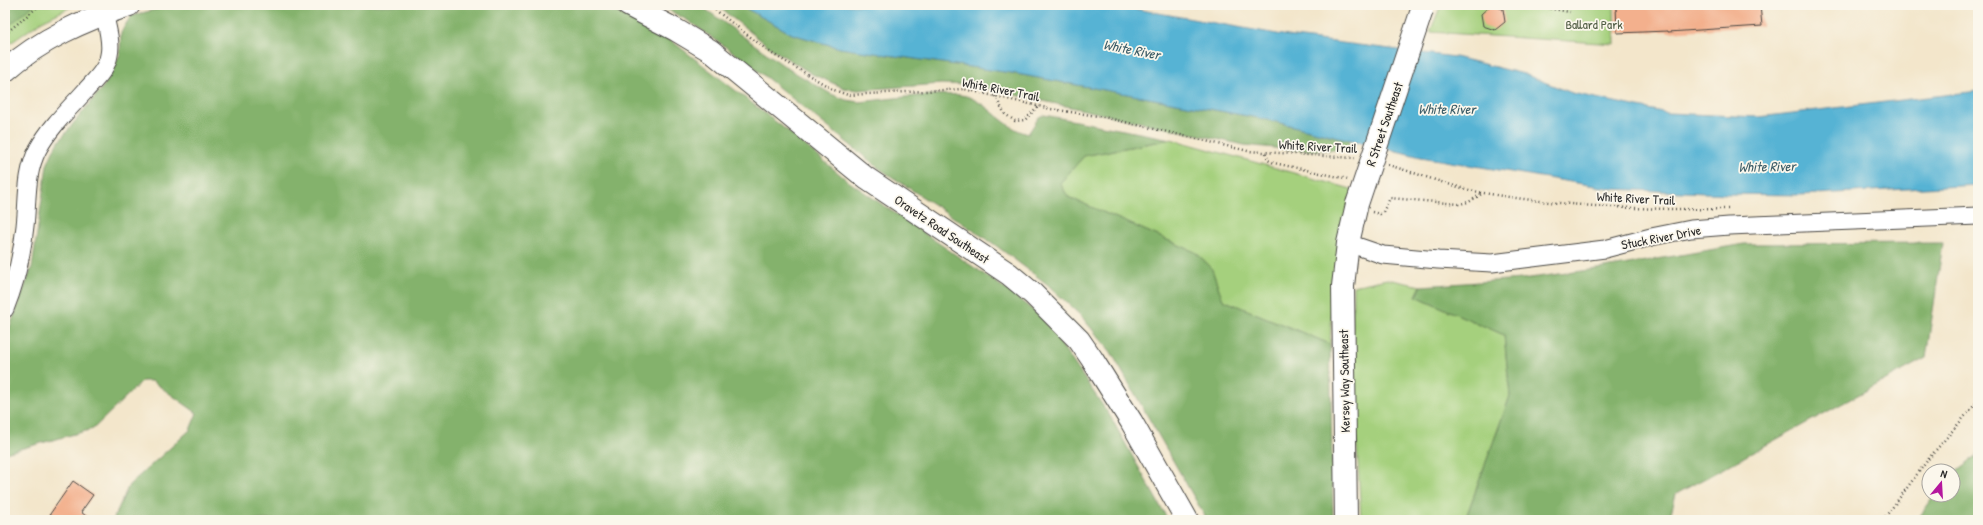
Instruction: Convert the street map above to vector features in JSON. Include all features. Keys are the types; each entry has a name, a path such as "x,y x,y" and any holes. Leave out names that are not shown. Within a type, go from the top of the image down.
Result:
{"street":[{"path":"5,71 37,46 61,32 104,13 129,5"},
{"name":"Oravetz Road Southeast","path":"628,5 676,30 711,51 866,178 991,262 1033,294 1075,335 1092,359 1131,421 1188,520"},
{"name":"R Street Southeast","path":"1348,243 1359,199 1423,7"},
{"path":"5,309 18,273 25,227 27,184 33,162 51,129 99,75 109,56 110,48 104,13"},
{"name":"Stuck River Drive","path":"1348,243 1383,255 1492,263 1604,249 1691,229 1730,226 1978,216"},
{"name":"Kersey Way Southeast","path":"1346,520 1343,286 1348,243"}],"path":[{"path":"5,34 40,5"},
{"name":"White River Trail","path":"709,5 771,53 834,90 848,95 882,95 905,92 964,89 1038,106 1104,117 1248,151 1363,158"},
{"path":"1543,5 1547,8 1570,12"},
{"path":"995,96 1005,114 1015,122 1025,120 1038,106"},
{"path":"1266,152 1268,160 1274,163 1342,177 1359,199 1380,214 1383,212 1390,198 1459,204 1469,202 1483,193"},
{"name":"White River Trail","path":"1383,164 1483,193 1599,207 1657,210 1734,209"},
{"path":"1883,520 1930,457 1978,401"}],"green space":[{"path":"5,5 75,5 42,21 5,47"},
{"path":"5,5 34,5 5,29"},
{"path":"172,5 599,5 630,18 668,38 789,132 848,181 1007,290 1043,318 1110,416 1168,520 113,520 129,485 190,430 197,413 152,381 142,381 93,429 5,453 5,340 32,267 47,165 56,145 106,83 120,54 121,32 131,16"},
{"path":"659,5 701,6 787,68 831,94 846,100 859,102 916,96 961,95 977,101 1012,127 1028,134 1039,117 1044,115 1171,139 1084,156 1060,183 1068,197 1195,252 1211,267 1223,300 1330,344 1333,520 1207,520 1111,352 1081,316 1047,284 994,244 880,169 747,62 687,20"},
{"path":"716,5 740,5 792,34 840,48 1011,73 1264,119 1350,140 1346,150 1295,150 1244,145 970,85 941,84 858,90 844,88 812,74 772,49"},
{"name":"Ballard Park","path":"1441,5 1614,5 1615,44 1430,32"},
{"path":"1171,139 1355,190 1333,291 1330,344 1223,300 1211,267 1195,252 1068,197 1060,183 1084,156"},
{"path":"1943,243 1926,358 1676,494 1669,520 1465,520 1510,396 1504,335 1416,296 1421,286 1522,279 1605,268 1744,244"},
{"path":"1387,279 1421,286 1416,296 1504,335 1510,396 1465,520 1361,520 1352,351 1353,286"},
{"path":"1978,455 1978,520 1917,520 1929,503 1961,503 1961,467"}],"water":[{"name":"White River","path":"740,5 1113,5 1294,37 1455,57 1524,74 1572,93 1667,113 1759,117 1978,91 1978,185 1799,195 1729,194 1613,189 1421,157 1264,119 1011,73 840,48 792,34"}],"building":[{"path":"1491,5 1503,9 1505,22 1495,30 1483,26 1481,14"},
{"path":"1616,5 1760,5 1762,26 1668,32 1617,33"},
{"path":"73,481 93,495 81,512 91,520 58,520 50,514"}]}
